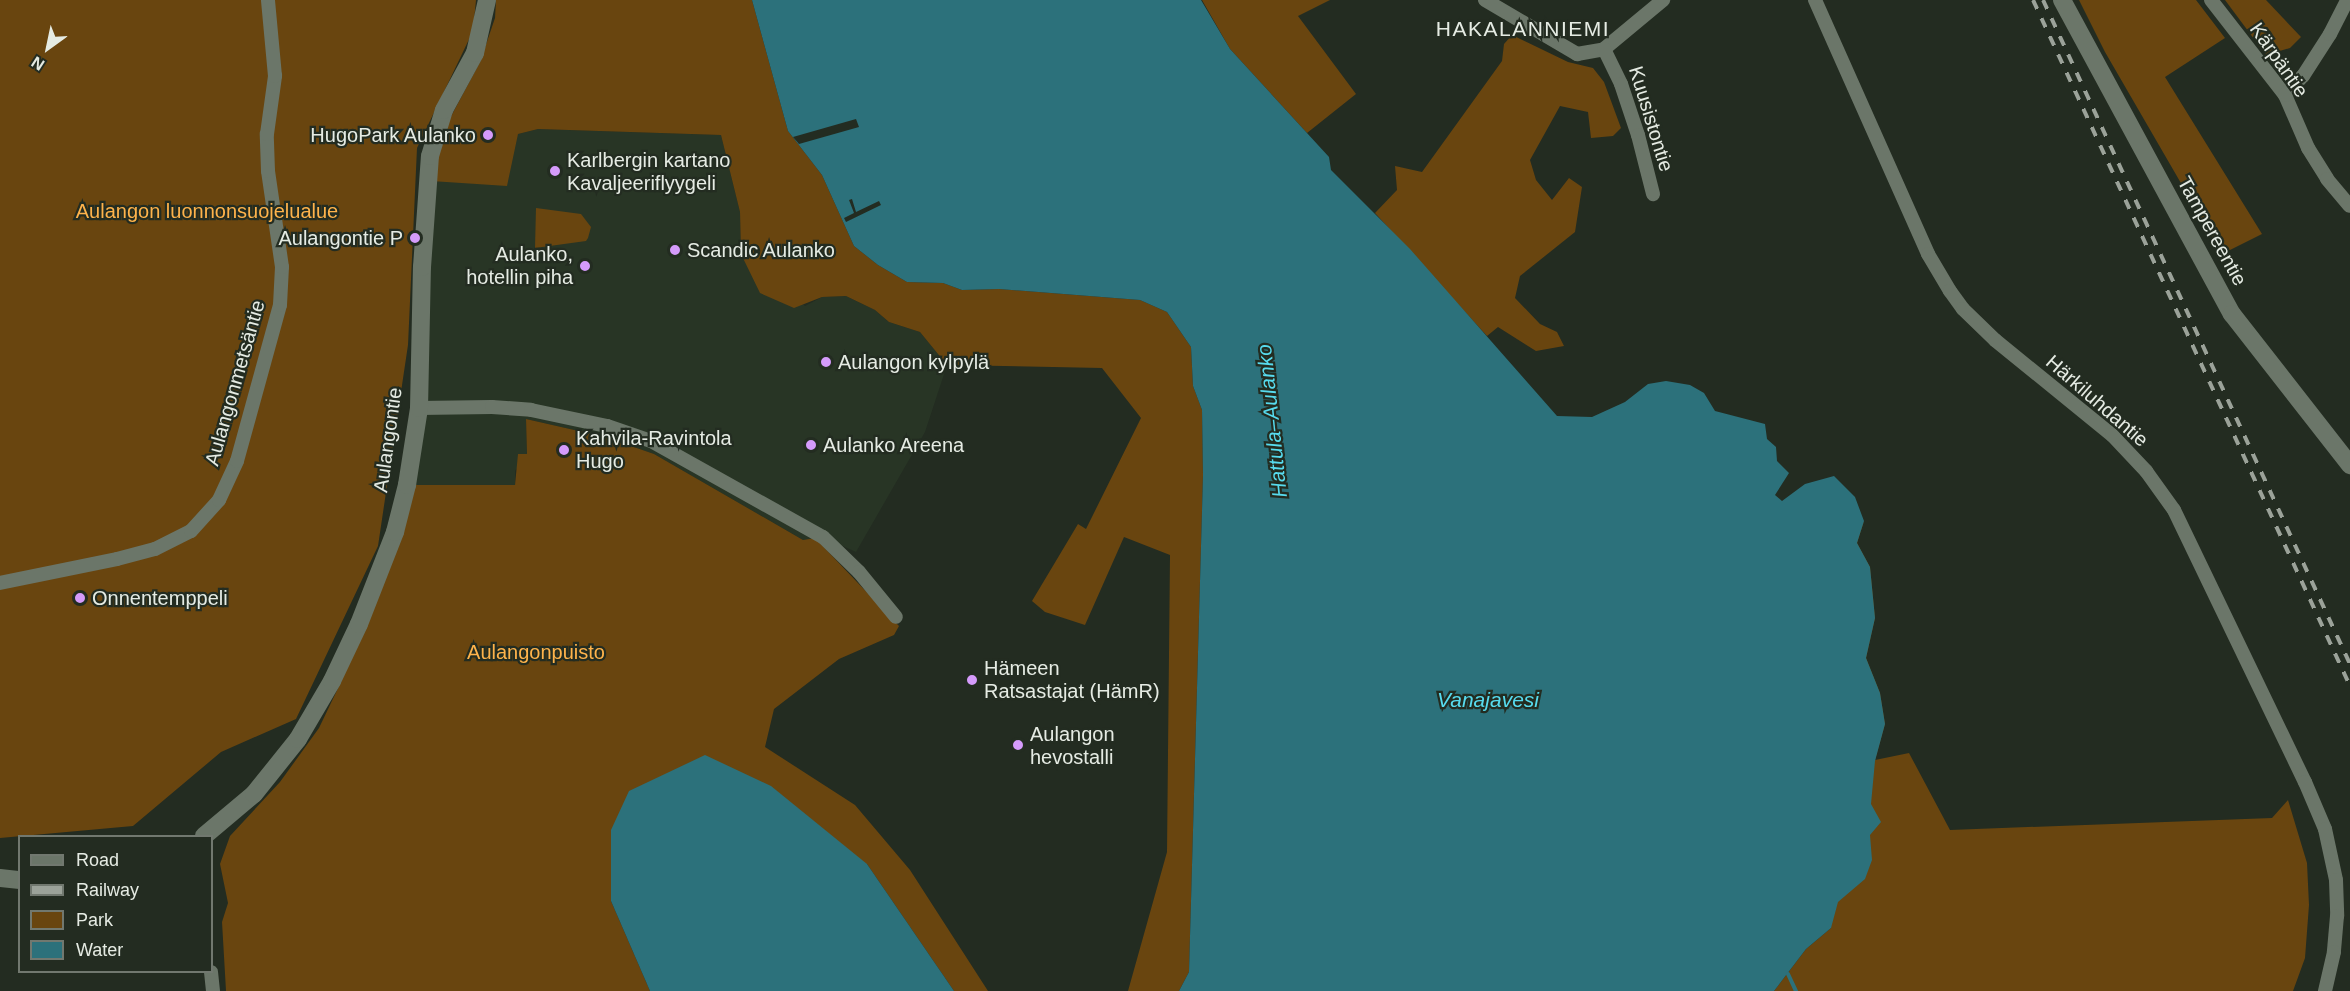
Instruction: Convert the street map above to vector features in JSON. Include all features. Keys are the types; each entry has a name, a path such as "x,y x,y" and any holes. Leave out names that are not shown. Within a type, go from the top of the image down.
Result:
{"main road":[{"name":"Aulangontie","path":"206,835 254,794 298,739 332,681 367,604 394,532 407,485 419,408 422,267 430,156 444,110 475,53 487,0"},
{"name":"Tampereentie","path":"2062,0 2232,314 2350,465"},
{"path":"0,878 18,880"}],"street":[{"name":"Aulangonmetsäntie","path":"0,583 155,549 191,531 219,500 237,461 280,305 282,267 268,171 267,134 275,76 268,0"},
{"name":"Kuusistontie","path":"1485,0 1566,50 1577,54 1604,50 1621,84 1638,135 1653,194"},
{"path":"1604,50 1663,0"},
{"name":"Härkiluhdantie","path":"1815,0 1929,254 1950,291 1963,309 1995,340 2112,435 2146,471 2174,510 2300,771 2325,829 2336,880 2337,916 2334,952 2325,991"},
{"name":"Kärpäntie","path":"2211,0 2284,95 2308,148 2327,179 2350,206"},
{"path":"2284,95 2303,76 2330,34 2347,0"},
{"path":"419,408 492,407 531,410 607,426 651,441 823,537 859,572 896,616"},
{"path":"211,973 213,991"}],"shaded area":[{"path":"538,129 721,135 740,212 741,254 805,306 822,297 846,296 875,310 889,322 920,332 947,365 925,432 856,552 823,537 803,540 654,454 605,437 526,419 527,454 515,471 515,485 408,485 431,181 518,134"}],"green space":[{"name":"Aulangon luonnonsuojelualue","path":"0,0 476,0 473,31 417,148 408,345 378,546 296,719 221,752 133,826 0,838"},
{"path":"496,0 752,0 788,131 822,175 854,246 878,265 907,282 943,283 962,290 999,289 1140,300 1167,312 1191,347 1193,386 1202,410 1203,475 1189,972 1179,991 1128,991 1167,852 1170,555 1124,537 1085,625 1045,612 1032,601 1078,524 1086,529 1141,418 1102,368 947,365 920,332 889,322 875,310 846,296 822,297 794,308 760,293 741,254 740,212 721,135 538,129 518,134 507,186 431,181 448,122 480,62 495,18"},
{"path":"1202,0 1330,0 1298,16 1356,94 1307,133 1230,49"},
{"path":"2079,0 2196,0 2225,38 2165,77 2262,234 2222,254 2105,52"},
{"path":"2225,0 2266,0 2301,37 2290,48 2266,55"},
{"path":"1512,35 1568,62 1593,68 1604,82 1621,128 1613,136 1591,138 1588,112 1560,106 1530,160 1536,180 1552,200 1569,178 1582,187 1575,232 1520,276 1515,298 1540,324 1557,332 1564,346 1536,351 1498,327 1487,336 1375,213 1397,190 1395,166 1422,172 1502,61 1504,44"},
{"path":"536,208 581,214 591,227 588,238 586,241 535,248"},
{"name":"Aulangonpuisto","path":"526,419 605,437 654,454 803,540 815,538 899,626 894,635 839,659 774,709 765,747 855,805 910,870 988,991 954,991 867,864 611,901 650,991 226,991 222,922 228,903 220,864 230,836 280,782 319,728 341,682 408,485 515,485 518,454 527,454"},
{"path":"1864,521 1857,543 1870,567 1875,618 1866,658 1880,693 1885,724 1875,760 1909,753 1950,830 2272,818 2288,800 2307,863 2309,905 2305,958 2293,991 1774,991 1806,949 1831,928 1815,617"}],"water":[{"name":"Vanajavesi","path":"752,0 1201,0 1230,49 1329,157 1331,170 1410,249 1557,416 1592,417 1625,402 1648,384 1666,381 1690,385 1704,393 1715,411 1765,424 1767,439 1776,447 1777,461 1789,473 1775,495 1782,501 1805,484 1834,476 1855,497 1864,521 1857,543 1870,567 1875,618 1866,658 1880,693 1885,724 1875,761 1871,804 1881,822 1870,835 1872,860 1865,879 1838,902 1831,928 1806,949 1774,991 1179,991 1189,972 1203,475 1202,410 1193,386 1191,347 1167,312 1140,300 999,289 962,290 943,283 907,282 878,265 854,246 822,175 788,131"},
{"path":"705,755 771,786 867,864 954,991 650,991 611,901 611,830 629,791"}],"pier":[{"path":"856,119 859,127 799,144 793,137"},
{"path":"852,199 856,212 879,201 881,205 846,222 844,218 854,213 849,200"}],"waterway":[{"path":"1788,974 1796,991"}],"railway":[{"path":"2033,0 2350,686"},
{"path":"2043,0 2350,664"}],"place":[{"name":"HugoPark Aulanko","path":"488,135"},
{"name":"Karlbergin kartano Kavaljeeriflyygeli","path":"555,171"},
{"name":"Aulangontie P","path":"415,238"},
{"name":"Scandic Aulanko","path":"675,250"},
{"name":"Aulanko, hotellin piha","path":"585,266"},
{"name":"Aulangon kylpylä","path":"826,362"},
{"name":"Aulanko Areena","path":"811,445"},
{"name":"Kahvila-Ravintola Hugo","path":"564,450"},
{"name":"Onnentemppeli","path":"80,598"},
{"name":"Hämeen Ratsastajat (HämR)","path":"972,680"},
{"name":"Aulangon hevostalli","path":"1018,745"}],"district":[{"name":"HAKALANNIEMI","path":"1523,29"}],"water label":[{"name":"Hattula–Aulanko","path":"1272,421"}]}
